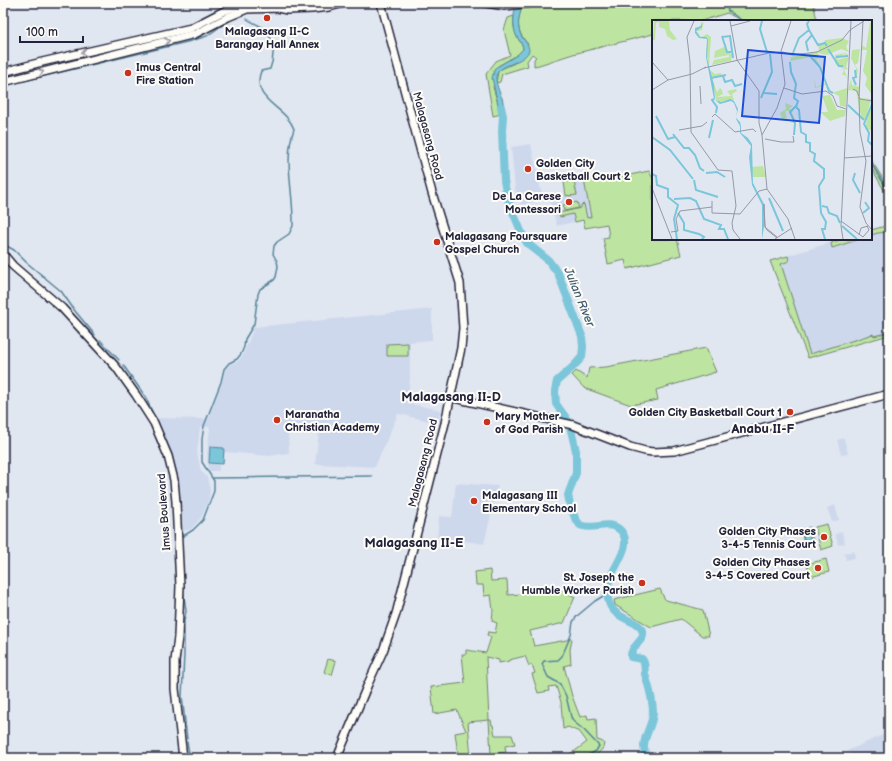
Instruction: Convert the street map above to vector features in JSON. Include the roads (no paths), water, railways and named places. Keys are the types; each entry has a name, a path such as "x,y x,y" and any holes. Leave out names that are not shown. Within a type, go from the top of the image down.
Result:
{"main road":[{"path":"3,72 191,28 224,11 246,3"},
{"path":"3,82 195,34 247,9 278,8 322,3"},
{"path":"278,8 287,10 312,9 344,3"},
{"name":"Malagasang Road","path":"337,758 383,651 393,622 442,434 461,348 463,328 460,287 432,193 382,3"},
{"path":"486,3 498,6 511,6 529,3"},
{"name":"Imus Boulevard","path":"3,254 14,266 62,308 116,367 154,424 168,456 174,480 176,502 180,586 178,637 175,661 175,689 183,758"},
{"path":"450,397 573,424 630,447 653,452 674,451 889,394"}],"water":[{"path":"516,3 522,7 519,18 519,30 528,45 529,51 521,59 505,66 497,73 496,77 498,88 504,108 504,117 501,117 492,78 495,68 517,55 523,49 514,27"},
{"path":"210,447 224,448 223,464 209,463"},
{"path":"809,530 811,542 805,543 802,531"}],"waterway":[{"path":"726,3 728,11 742,20"},
{"path":"180,538 193,530 203,520 214,491 214,481 202,462 202,439 204,426 221,382 224,369 241,354 245,339 254,324 260,289 276,277 278,266 273,254 274,246 277,242 289,234 293,226 289,152 294,129 290,121 270,103 260,89 259,81 261,71 270,69 272,64 273,52 271,40 269,34 265,30 247,19"},
{"path":"3,86 191,41 207,36 228,21"},
{"name":"Julian River","path":"501,107 503,116 502,130 504,181 507,197 527,243 548,260 558,273 582,336 582,357 557,381 555,391 556,404 569,422 576,451 576,473 568,495 575,518 580,525 585,527 610,525 619,529 624,535 624,549 608,585 608,598 611,607 616,613 636,624 641,628 643,633 643,636 631,653 631,657 642,659 644,662 645,674 652,703 652,719 644,746 647,758"},
{"path":"872,165 889,192"},
{"path":"3,244 14,250 61,291 95,335"},
{"path":"100,340 119,360"},
{"path":"123,365 145,396 156,420"},
{"path":"213,478 372,476"},
{"path":"182,545 182,563"},
{"path":"183,589 186,611 184,621 182,696 187,739"},
{"path":"586,758 596,751 599,746 574,722 571,717 566,696 560,684 548,677 542,664 544,661 558,660 562,656 571,635 573,622 577,616 595,601 608,593"},
{"path":"187,742 190,758"}],"place":[{"name":"Malagasang II-C Barangay Hall Annex","path":"267,18"},
{"name":"Imus Central Fire Station","path":"128,73"},
{"name":"Golden City Basketball Court 2","path":"528,169"},
{"name":"De La Carese Montessori","path":"569,202"},
{"name":"Malagasang Foursquare Gospel Church","path":"437,242"},
{"name":"Golden City Basketball Court 1","path":"790,412"},
{"name":"Maranatha Christian Academy","path":"277,420"},
{"name":"Mary Mother of God Parish","path":"487,422"},
{"name":"Malagasang III Elementary School","path":"474,501"},
{"name":"Golden City Phases 3-4-5 Tennis Court","path":"824,537"},
{"name":"Golden City Phases 3-4-5 Covered Court","path":"818,568"},
{"name":"St. Joseph the Humble Worker Parish","path":"642,583"}],"district":[{"name":"Malagasang II-D","path":"451,397"},
{"name":"Anabu II-F","path":"763,429"},
{"name":"Malagasang II-E","path":"414,543"}]}
